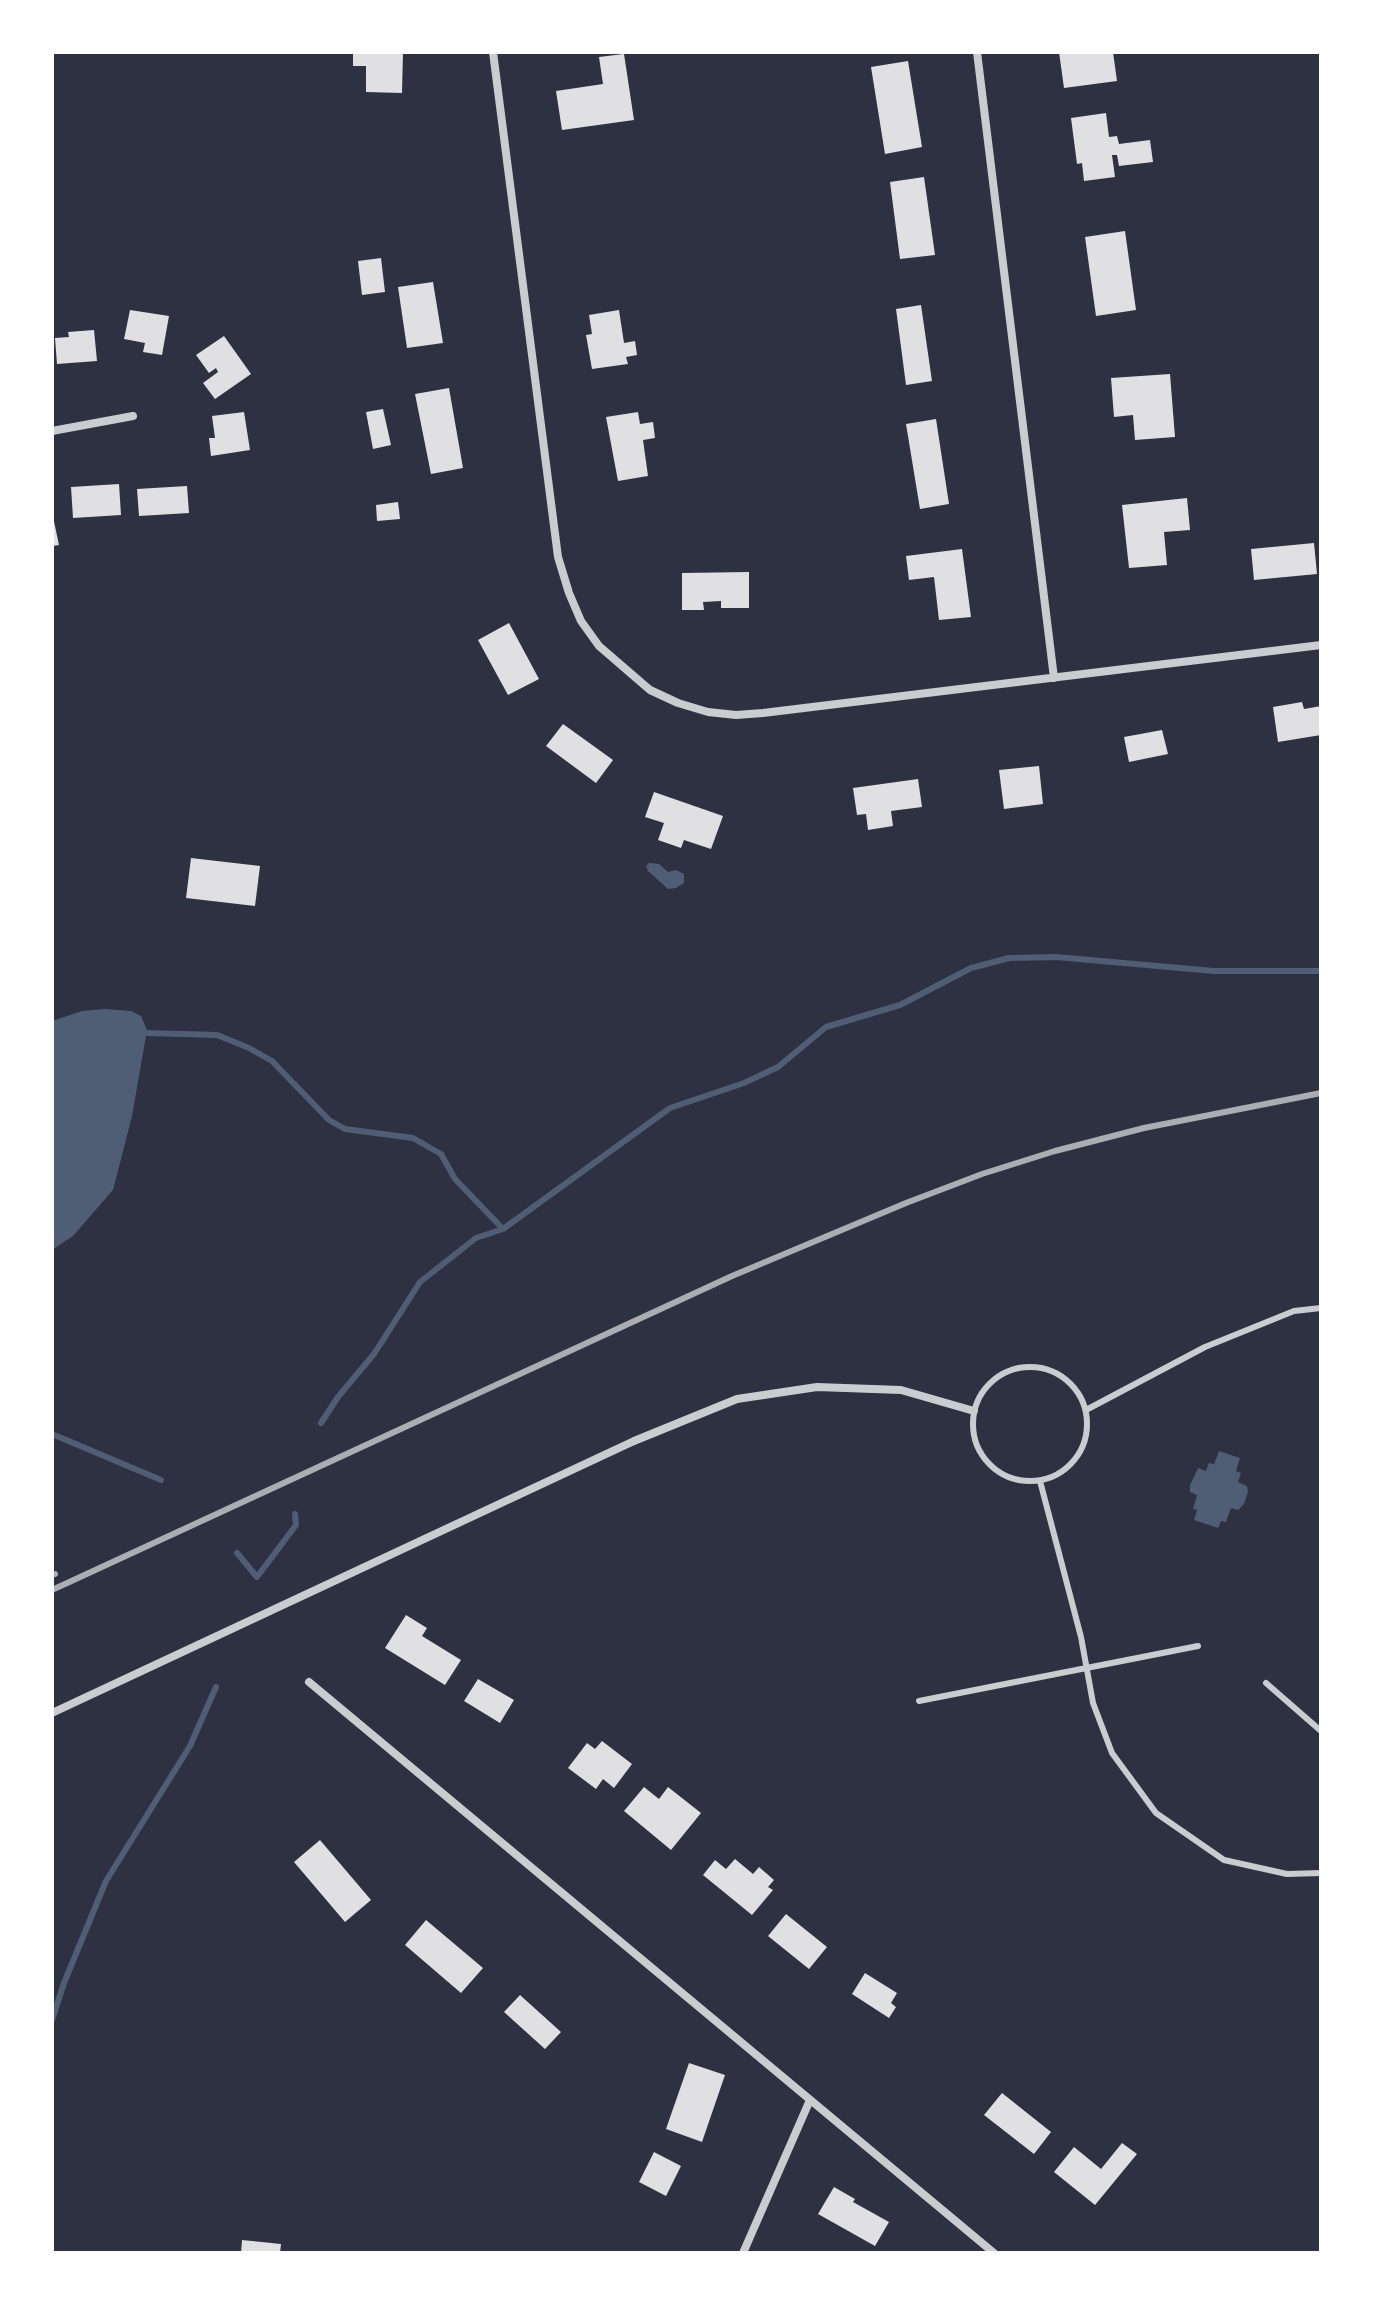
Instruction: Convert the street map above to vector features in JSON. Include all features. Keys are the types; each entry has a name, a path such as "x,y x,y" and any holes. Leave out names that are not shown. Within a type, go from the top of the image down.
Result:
{"street":[{"path":"493,52 558,557 581,621 599,646 650,690 693,707 736,715 1321,645"},
{"path":"977,52 1054,678"},
{"path":"52,431 133,416"},
{"path":"52,1713 634,1441 737,1399 817,1387 901,1390 974,1411"},
{"path":"309,1682 994,2253"},
{"path":"743,2253 810,2100"}],"lane":[{"path":"1086,1410 1205,1347 1294,1311 1321,1308"},
{"path":"1030,1367 1049,1370 1066,1379 1078,1393 1086,1410 1085,1438 1073,1464 1058,1475 1040,1481 1021,1481 1003,1475 988,1464 977,1448 973,1430 974,1411 982,1393 995,1379 1011,1370 1030,1367"},
{"path":"1040,1481 1081,1637 1093,1703 1112,1753 1156,1813 1224,1860 1287,1874 1321,1873"},
{"path":"919,1701 1198,1646"},
{"path":"1266,1683 1321,1731"}],"water":[{"path":"649,863 659,864 668,872 676,870 684,874 684,883 668,889 648,871 646,866"},
{"path":"82,1011 131,1011 141,1016 147,1030 132,1116 113,1190 73,1236 52,1250 52,1021"},
{"path":"1219,1451 1240,1458 1236,1471 1241,1473 1238,1482 1247,1486 1248,1492 1244,1504 1238,1510 1231,1508 1226,1522 1221,1521 1218,1528 1194,1520 1197,1495 1190,1492 1190,1485 1198,1468 1206,1471 1209,1463 1214,1464"}],"building":[{"path":"353,52 403,52 402,93 366,92 366,66 353,66"},
{"path":"1059,52 1113,52 1117,81 1064,88"},
{"path":"624,54 634,120 562,130 556,91 603,84 599,57"},
{"path":"908,61 922,147 885,154 871,67"},
{"path":"1106,113 1109,137 1117,136 1119,144 1150,140 1153,162 1119,166 1117,155 1112,155 1115,177 1084,181 1082,163 1077,164 1071,118"},
{"path":"924,177 935,255 900,259 890,182"},
{"path":"1125,231 1136,310 1096,316 1085,237"},
{"path":"381,258 385,292 362,295 358,261"},
{"path":"433,282 443,343 407,348 398,287"},
{"path":"921,305 932,381 906,385 896,309"},
{"path":"130,310 169,316 162,355 143,352 145,343 124,339"},
{"path":"619,310 624,343 635,341 637,355 626,357 628,364 592,369 586,335 592,334 589,315"},
{"path":"94,330 97,361 57,364 55,338 69,337 68,332"},
{"path":"224,336 251,374 215,399 203,383 218,372 216,368 209,373 196,355"},
{"path":"1170,374 1175,437 1135,440 1133,415 1114,417 1111,378"},
{"path":"449,388 463,468 431,474 415,394"},
{"path":"383,409 391,445 373,449 366,412"},
{"path":"244,412 250,450 211,456 209,438 215,438 212,416"},
{"path":"638,412 640,424 653,422 655,438 643,440 648,476 618,481 606,417"},
{"path":"936,419 949,504 920,509 906,424"},
{"path":"119,484 121,515 73,518 71,487"},
{"path":"187,486 189,513 139,516 137,489"},
{"path":"1187,498 1190,530 1164,532 1167,565 1129,568 1122,505"},
{"path":"398,502 400,519 377,521 376,505"},
{"path":"52,512 59,545 52,546"},
{"path":"1314,543 1317,574 1254,580 1251,549"},
{"path":"962,549 971,617 939,620 934,577 909,580 906,556"},
{"path":"749,572 749,608 721,608 721,601 703,602 704,610 682,610 682,573"},
{"path":"509,623 539,679 508,695 478,640"},
{"path":"1302,702 1304,709 1321,706 1321,735 1278,742 1273,707"},
{"path":"563,724 613,760 596,783 546,746"},
{"path":"1162,730 1168,754 1129,762 1124,737"},
{"path":"1039,766 1043,804 1004,809 999,770"},
{"path":"918,779 922,807 891,811 893,826 868,830 866,814 857,815 853,788"},
{"path":"654,792 723,816 711,849 684,840 681,848 658,840 664,823 645,817"},
{"path":"191,858 260,866 255,906 186,898"},
{"path":"406,1615 427,1628 422,1636 461,1660 445,1685 385,1648"},
{"path":"478,1679 514,1700 500,1723 464,1701"},
{"path":"602,1741 632,1764 614,1788 603,1779 596,1789 568,1768 587,1743 595,1749"},
{"path":"644,1787 659,1799 668,1787 701,1813 671,1850 624,1811"},
{"path":"320,1840 371,1900 345,1922 294,1862"},
{"path":"735,1859 753,1874 759,1867 774,1880 768,1887 773,1890 752,1915 703,1875 715,1860 726,1869"},
{"path":"786,1914 827,1947 809,1969 768,1936"},
{"path":"426,1920 483,1968 461,1993 405,1945"},
{"path":"865,1973 897,1993 891,2003 896,2007 889,2018 852,1994"},
{"path":"520,1995 561,2032 545,2049 504,2012"},
{"path":"689,2063 725,2075 702,2142 666,2129"},
{"path":"1002,2093 1051,2132 1034,2154 984,2115"},
{"path":"1122,2143 1137,2154 1095,2205 1054,2172 1074,2147 1101,2169"},
{"path":"654,2152 681,2166 666,2196 639,2182"},
{"path":"834,2187 855,2199 853,2202 889,2222 875,2246 818,2214"},
{"path":"242,2240 281,2244 280,2253 241,2253"}],"waterway":[{"path":"321,1423 374,1354 420,1282 476,1238 503,1229 670,1108 744,1083 778,1067 826,1027 900,1005 971,968 1009,958 1056,957 1214,971 1321,971"},
{"path":"147,1033 217,1035 272,1061 329,1120 345,1129 413,1138 441,1154 455,1179 503,1229"},
{"path":"52,1434 161,1480"},
{"path":"237,1553 257,1577 296,1525 295,1514"},
{"path":"52,2020 106,1881 190,1746 216,1687"}],"railway":[{"path":"52,1590 732,1276 906,1203 1055,1151 1144,1128 1321,1093"}]}
